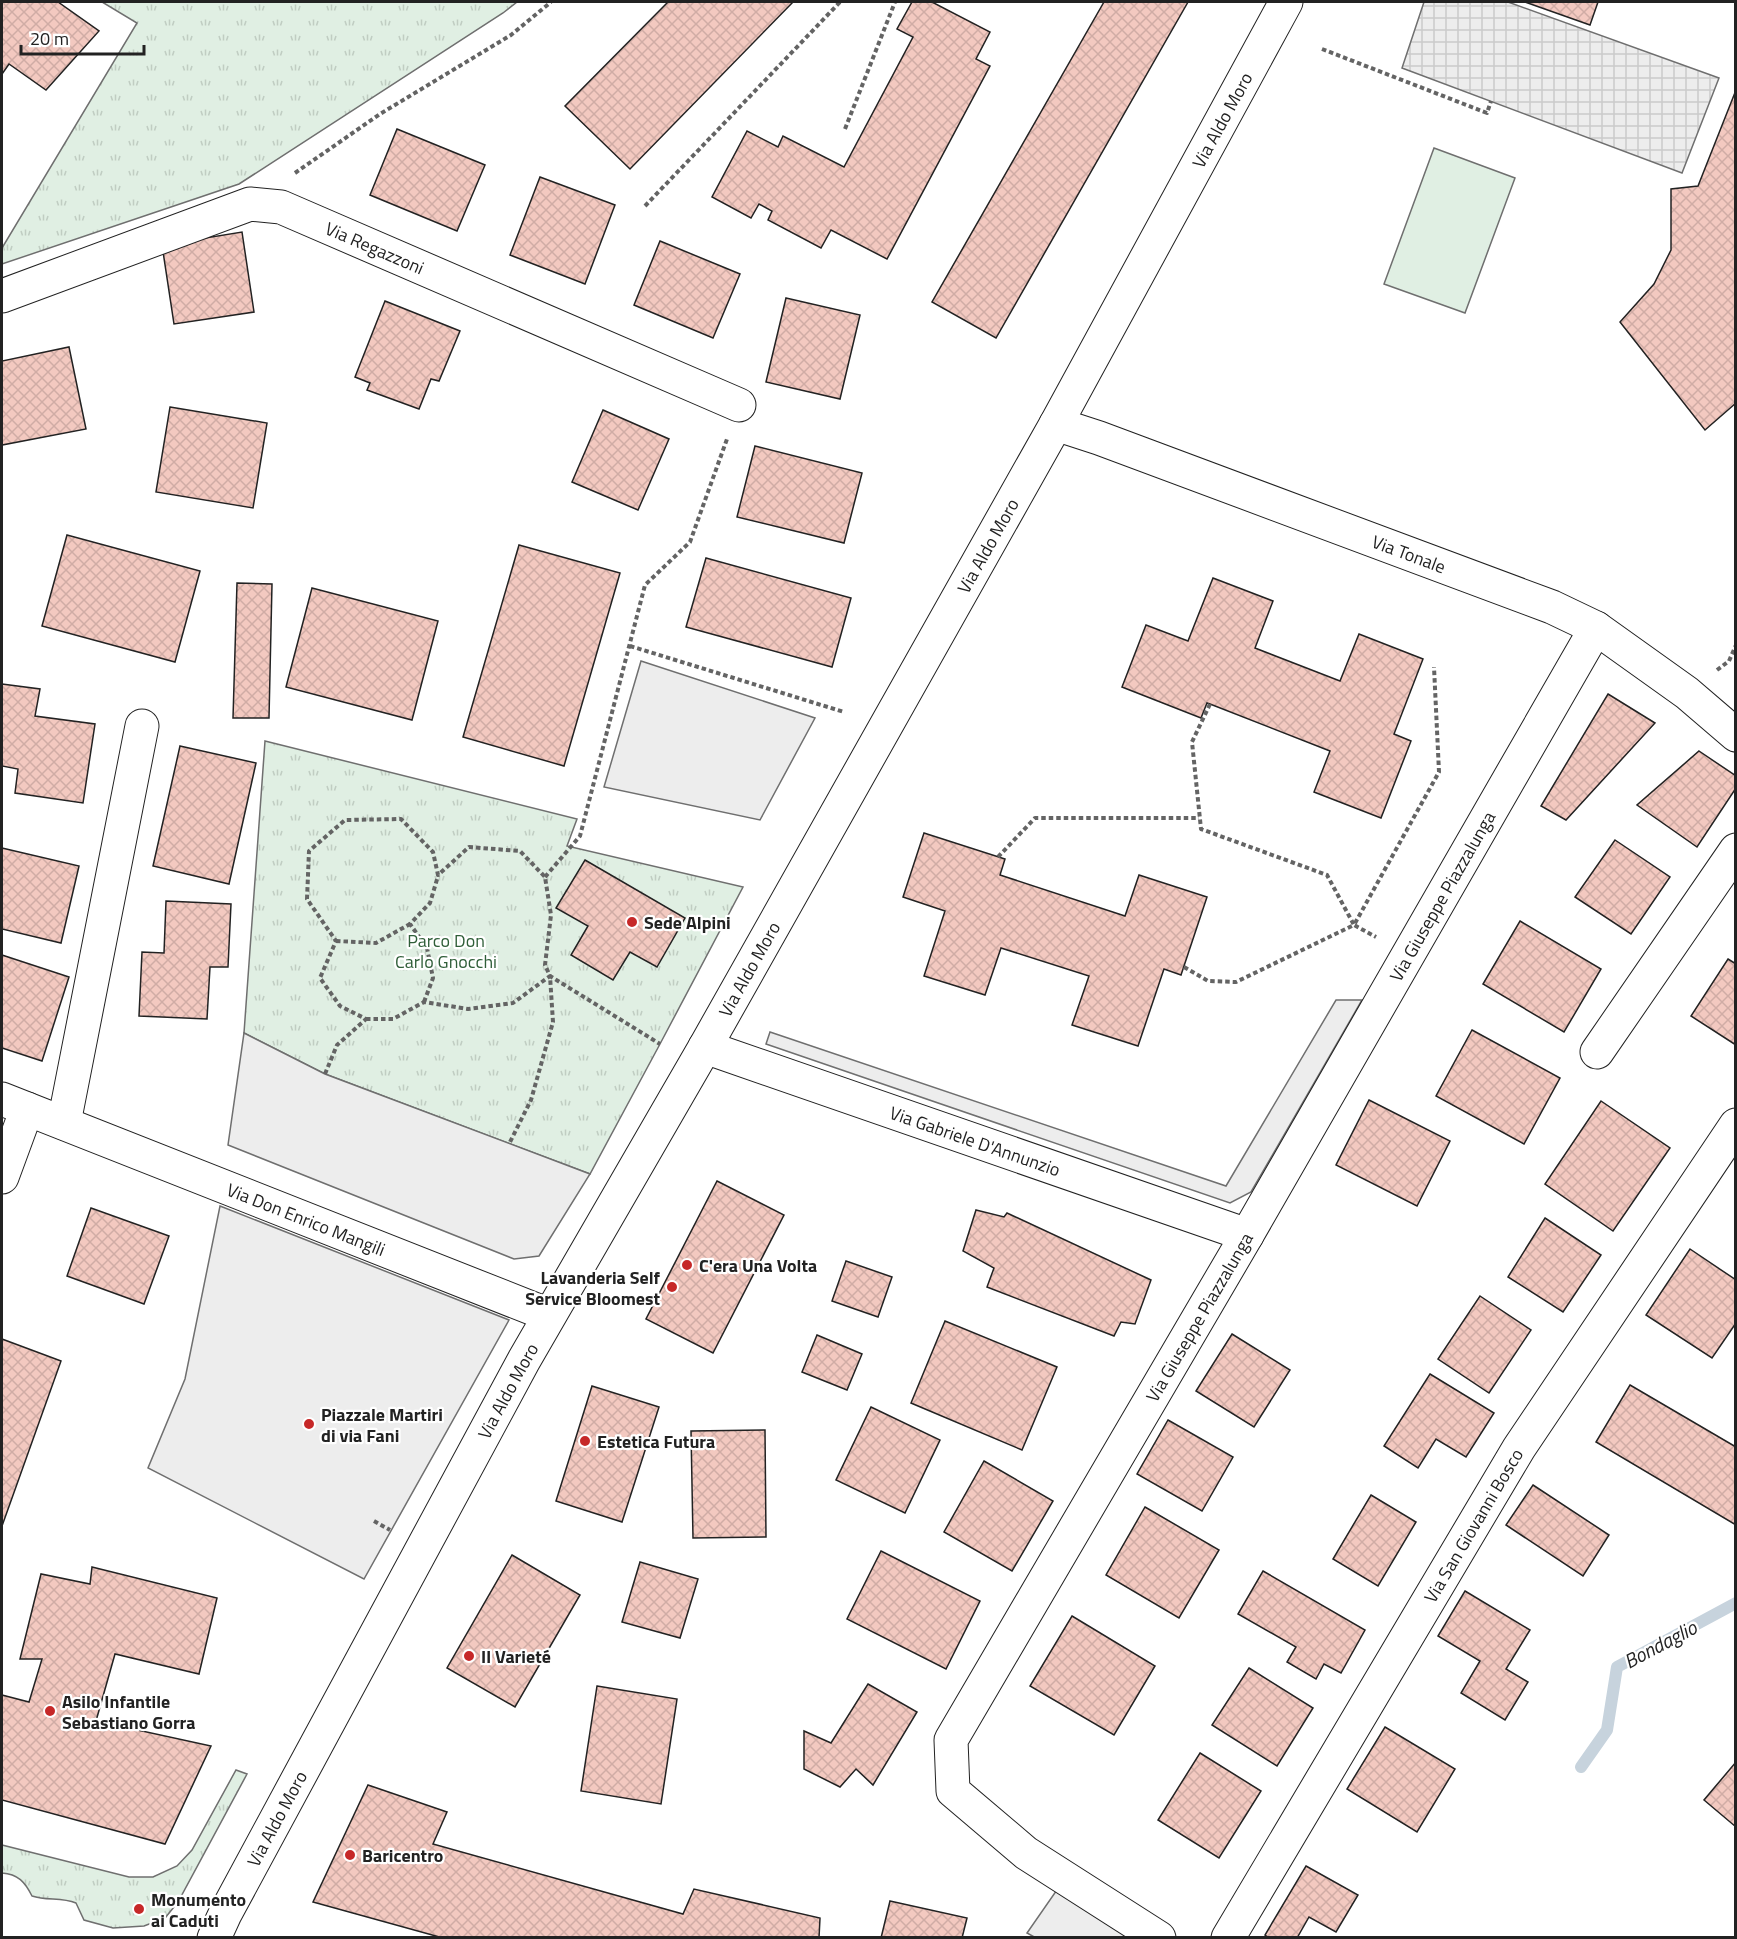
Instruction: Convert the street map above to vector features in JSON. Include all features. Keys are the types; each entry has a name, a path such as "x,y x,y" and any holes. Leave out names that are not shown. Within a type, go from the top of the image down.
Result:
{"street":[{"name":"Via Aldo Moro","path":"214,1938 236,1893 549,1315 705,1047 1056,424 1286,2"},
{"name":"Via Regazzoni","path":"2,296 250,204 281,207 739,405"},
{"name":"Via Tonale","path":"1056,424 1552,607 1596,628 1687,693 1736,735"},
{"name":"Via Giuseppe Piazzalunga","path":"1160,1938 1026,1852 953,1791 951,1740 1247,1235 1596,628"},
{"path":"64,1123 142,726"},
{"path":"1598,1052 1736,850"},
{"name":"Via Gabriele D'Annunzio","path":"705,1047 1247,1235"},
{"name":"Via Don Enrico Mangili","path":"2,1176 14,1104 549,1315"},
{"name":"Via San Giovanni Bosco","path":"1228,1938 1519,1448 1736,1125"}],"path":[{"path":"250,204 380,114 512,35 551,2"},
{"path":"645,206 840,2"},
{"path":"845,129 895,2"},
{"path":"1322,49 1487,113 1491,101"},
{"path":"545,878 580,836 645,585 690,542 739,405"},
{"path":"630,645 844,712"},
{"path":"1184,967 1208,981 1236,982 1354,925 1439,772 1434,668"},
{"path":"1210,704 1192,742 1200,829 1327,875 1354,925 1409,953"},
{"path":"998,857 1035,818 1200,818"},
{"path":"401,819 433,852 438,875 430,903 410,924 376,943 336,941 307,899 309,851 345,820 401,819"},
{"path":"438,875 469,847 520,851 545,878 551,915 545,965 550,976 553,1022 531,1100 509,1144"},
{"path":"410,924 427,948 433,978 424,1002"},
{"path":"336,941 320,978 340,1006 366,1019 393,1019 424,1002 468,1008 513,1003 550,976"},
{"path":"550,976 660,1044"},
{"path":"325,1074 337,1045 366,1019"},
{"path":"374,1521 396,1533"}],"green space":[{"path":"102,2 517,2 239,184 2,264 2,248 137,23"},
{"path":"1434,148 1515,178 1465,313 1384,284"},
{"name":"Parco Don Carlo Gnocchi","path":"265,741 577,819 567,846 743,887 590,1174 325,1074 244,1033"},
{"path":"236,1770 247,1774 178,1902 165,1918 144,1926 113,1928 84,1920 76,1903 32,1896 20,1880 2,1873 2,1845 129,1877 153,1877 177,1866 192,1850"}],"shaded area":[{"path":"1424,2 1508,2 1719,78 1682,173 1402,68"},
{"path":"641,661 815,718 760,820 604,787"},
{"path":"1336,1000 1362,1000 1251,1192 1230,1203 766,1044 770,1032 1226,1186"},
{"path":"244,1033 325,1074 590,1174 539,1256 514,1259 228,1145"},
{"name":"Piazzale Martiri di via Fani","path":"220,1206 509,1320 364,1579 148,1468 185,1379"},
{"path":"1061,1884 1133,1937 1036,1938 1027,1933"}],"building":[{"path":"2,2 58,2 99,31 46,90 9,64 2,74"},
{"path":"668,2 793,2 630,169 565,106"},
{"path":"912,2 932,2 990,32 976,59 990,66 887,259 831,230 821,248 768,220 772,211 759,204 751,218 712,197 747,131 778,147 783,136 844,167 913,37 897,29"},
{"path":"1104,2 1188,2 996,338 932,302"},
{"path":"1525,2 1598,2 1590,25"},
{"path":"1736,90 1736,403 1705,430 1620,322 1654,284 1671,250 1671,189 1698,186"},
{"path":"397,129 485,165 457,231 370,195"},
{"path":"540,177 615,205 585,284 510,255"},
{"path":"242,232 254,312 174,324 162,245"},
{"path":"660,241 740,274 713,338 634,305"},
{"path":"786,298 860,315 840,399 766,382"},
{"path":"385,301 460,331 439,381 431,379 419,409 367,390 370,383 355,377"},
{"path":"69,347 86,429 2,445 2,361"},
{"path":"170,407 267,423 253,508 156,492"},
{"path":"603,410 669,439 638,510 572,482"},
{"path":"755,446 862,473 844,543 737,517"},
{"path":"67,535 200,571 175,662 42,626"},
{"path":"519,545 620,573 564,766 463,737"},
{"path":"706,558 851,598 832,667 686,627"},
{"path":"1213,578 1273,601 1255,648 1340,681 1359,634 1423,659 1394,734 1411,741 1381,818 1314,792 1330,751 1207,703 1201,718 1122,687 1146,625 1188,641"},
{"path":"237,583 272,584 269,718 233,718"},
{"path":"312,588 438,621 412,720 286,687"},
{"path":"2,684 40,689 35,716 95,724 83,803 15,793 18,769 2,766"},
{"path":"1608,694 1655,723 1566,820 1541,806"},
{"path":"180,746 256,763 229,884 153,866"},
{"path":"1699,751 1736,776 1736,788 1697,847 1637,805"},
{"path":"924,833 1005,859 1000,875 1125,916 1139,875 1207,897 1181,975 1164,969 1138,1046 1072,1025 1089,976 1001,948 985,995 924,976 945,911 903,897"},
{"path":"1615,840 1670,877 1631,934 1575,897"},
{"path":"2,848 79,866 61,943 2,929"},
{"name":"Sede Alpini","path":"585,860 685,918 657,967 630,952 613,980 571,955 588,926 556,908"},
{"path":"166,901 231,904 228,967 210,967 207,1019 139,1016 142,952 164,953"},
{"path":"1520,921 1601,969 1564,1032 1483,984"},
{"path":"2,955 69,977 42,1061 2,1048"},
{"path":"1728,959 1736,964 1736,1045 1691,1016"},
{"path":"1472,1030 1560,1078 1524,1144 1436,1096"},
{"path":"1369,1100 1450,1141 1417,1206 1336,1165"},
{"path":"1601,1101 1670,1148 1613,1231 1545,1184"},
{"path":"717,1181 784,1215 713,1353 646,1319"},
{"path":"91,1208 169,1236 144,1304 67,1276"},
{"path":"976,1210 1004,1217 1007,1213 1151,1280 1135,1324 1121,1322 1114,1336 987,1287 994,1268 963,1251"},
{"path":"1545,1218 1601,1255 1563,1312 1508,1277"},
{"path":"1690,1249 1736,1280 1736,1323 1712,1358 1646,1315"},
{"path":"846,1261 892,1277 878,1317 832,1301"},
{"path":"1480,1296 1531,1330 1489,1393 1438,1359"},
{"path":"945,1321 1057,1367 1022,1450 911,1403"},
{"path":"1232,1334 1290,1370 1254,1427 1196,1391"},
{"path":"817,1335 862,1354 847,1390 802,1372"},
{"path":"2,1339 61,1361 2,1526"},
{"path":"1430,1374 1494,1413 1466,1457 1436,1439 1418,1468 1384,1446"},
{"path":"1630,1385 1736,1447 1736,1525 1596,1442"},
{"path":"592,1386 659,1407 622,1522 556,1501"},
{"path":"871,1407 940,1440 905,1513 836,1480"},
{"path":"1168,1420 1233,1457 1202,1511 1137,1474"},
{"path":"765,1430 766,1537 693,1538 691,1431"},
{"path":"984,1461 1053,1501 1012,1571 944,1532"},
{"path":"1533,1485 1609,1535 1583,1576 1506,1525"},
{"path":"1371,1495 1416,1522 1378,1586 1333,1559"},
{"path":"1145,1507 1219,1550 1179,1618 1106,1575"},
{"path":"881,1551 980,1601 946,1669 847,1619"},
{"path":"512,1555 580,1595 515,1707 447,1668"},
{"path":"640,1562 698,1579 680,1638 622,1622"},
{"name":"Asilo Infantile Sebastiano Gorra","path":"92,1567 217,1598 199,1674 115,1654 96,1721 211,1746 165,1844 2,1800 2,1695 29,1702 42,1659 20,1659 41,1574 90,1584"},
{"path":"1263,1571 1365,1630 1341,1673 1324,1664 1316,1679 1287,1662 1296,1647 1238,1614"},
{"path":"1465,1591 1530,1630 1506,1669 1528,1682 1505,1720 1461,1693 1480,1661 1438,1636"},
{"path":"1072,1616 1155,1666 1114,1735 1030,1686"},
{"path":"1249,1668 1313,1708 1277,1766 1212,1725"},
{"path":"868,1684 917,1712 873,1785 856,1769 840,1787 804,1769 804,1731 831,1743"},
{"path":"597,1686 677,1699 661,1804 581,1791"},
{"path":"1385,1727 1455,1769 1417,1832 1347,1789"},
{"path":"1200,1753 1261,1791 1219,1858 1158,1820"},
{"path":"1736,1762 1736,1827 1704,1800"},
{"path":"368,1785 447,1812 433,1844 683,1914 694,1889 820,1918 819,1938 443,1938 313,1902"},
{"path":"1306,1866 1358,1895 1336,1932 1309,1917 1297,1938 1269,1938 1265,1935"},
{"path":"890,1901 967,1918 962,1938 881,1938"}],"waterway":[{"name":"Bondaglio","path":"1581,1767 1607,1730 1617,1667 1736,1603"}],"place":[{"name":"Sede Alpini","path":"632,922"},
{"name":"C'era Una Volta","path":"687,1265"},
{"name":"Lavanderia Self Service Bloomest","path":"672,1287"},
{"name":"Piazzale Martiri di via Fani","path":"309,1424"},
{"name":"Estetica Futura","path":"585,1441"},
{"name":"Il Varieté","path":"469,1656"},
{"name":"Asilo Infantile Sebastiano Gorra","path":"50,1711"},
{"name":"Baricentro","path":"350,1855"},
{"name":"Monumento ai Caduti","path":"139,1909"}]}
